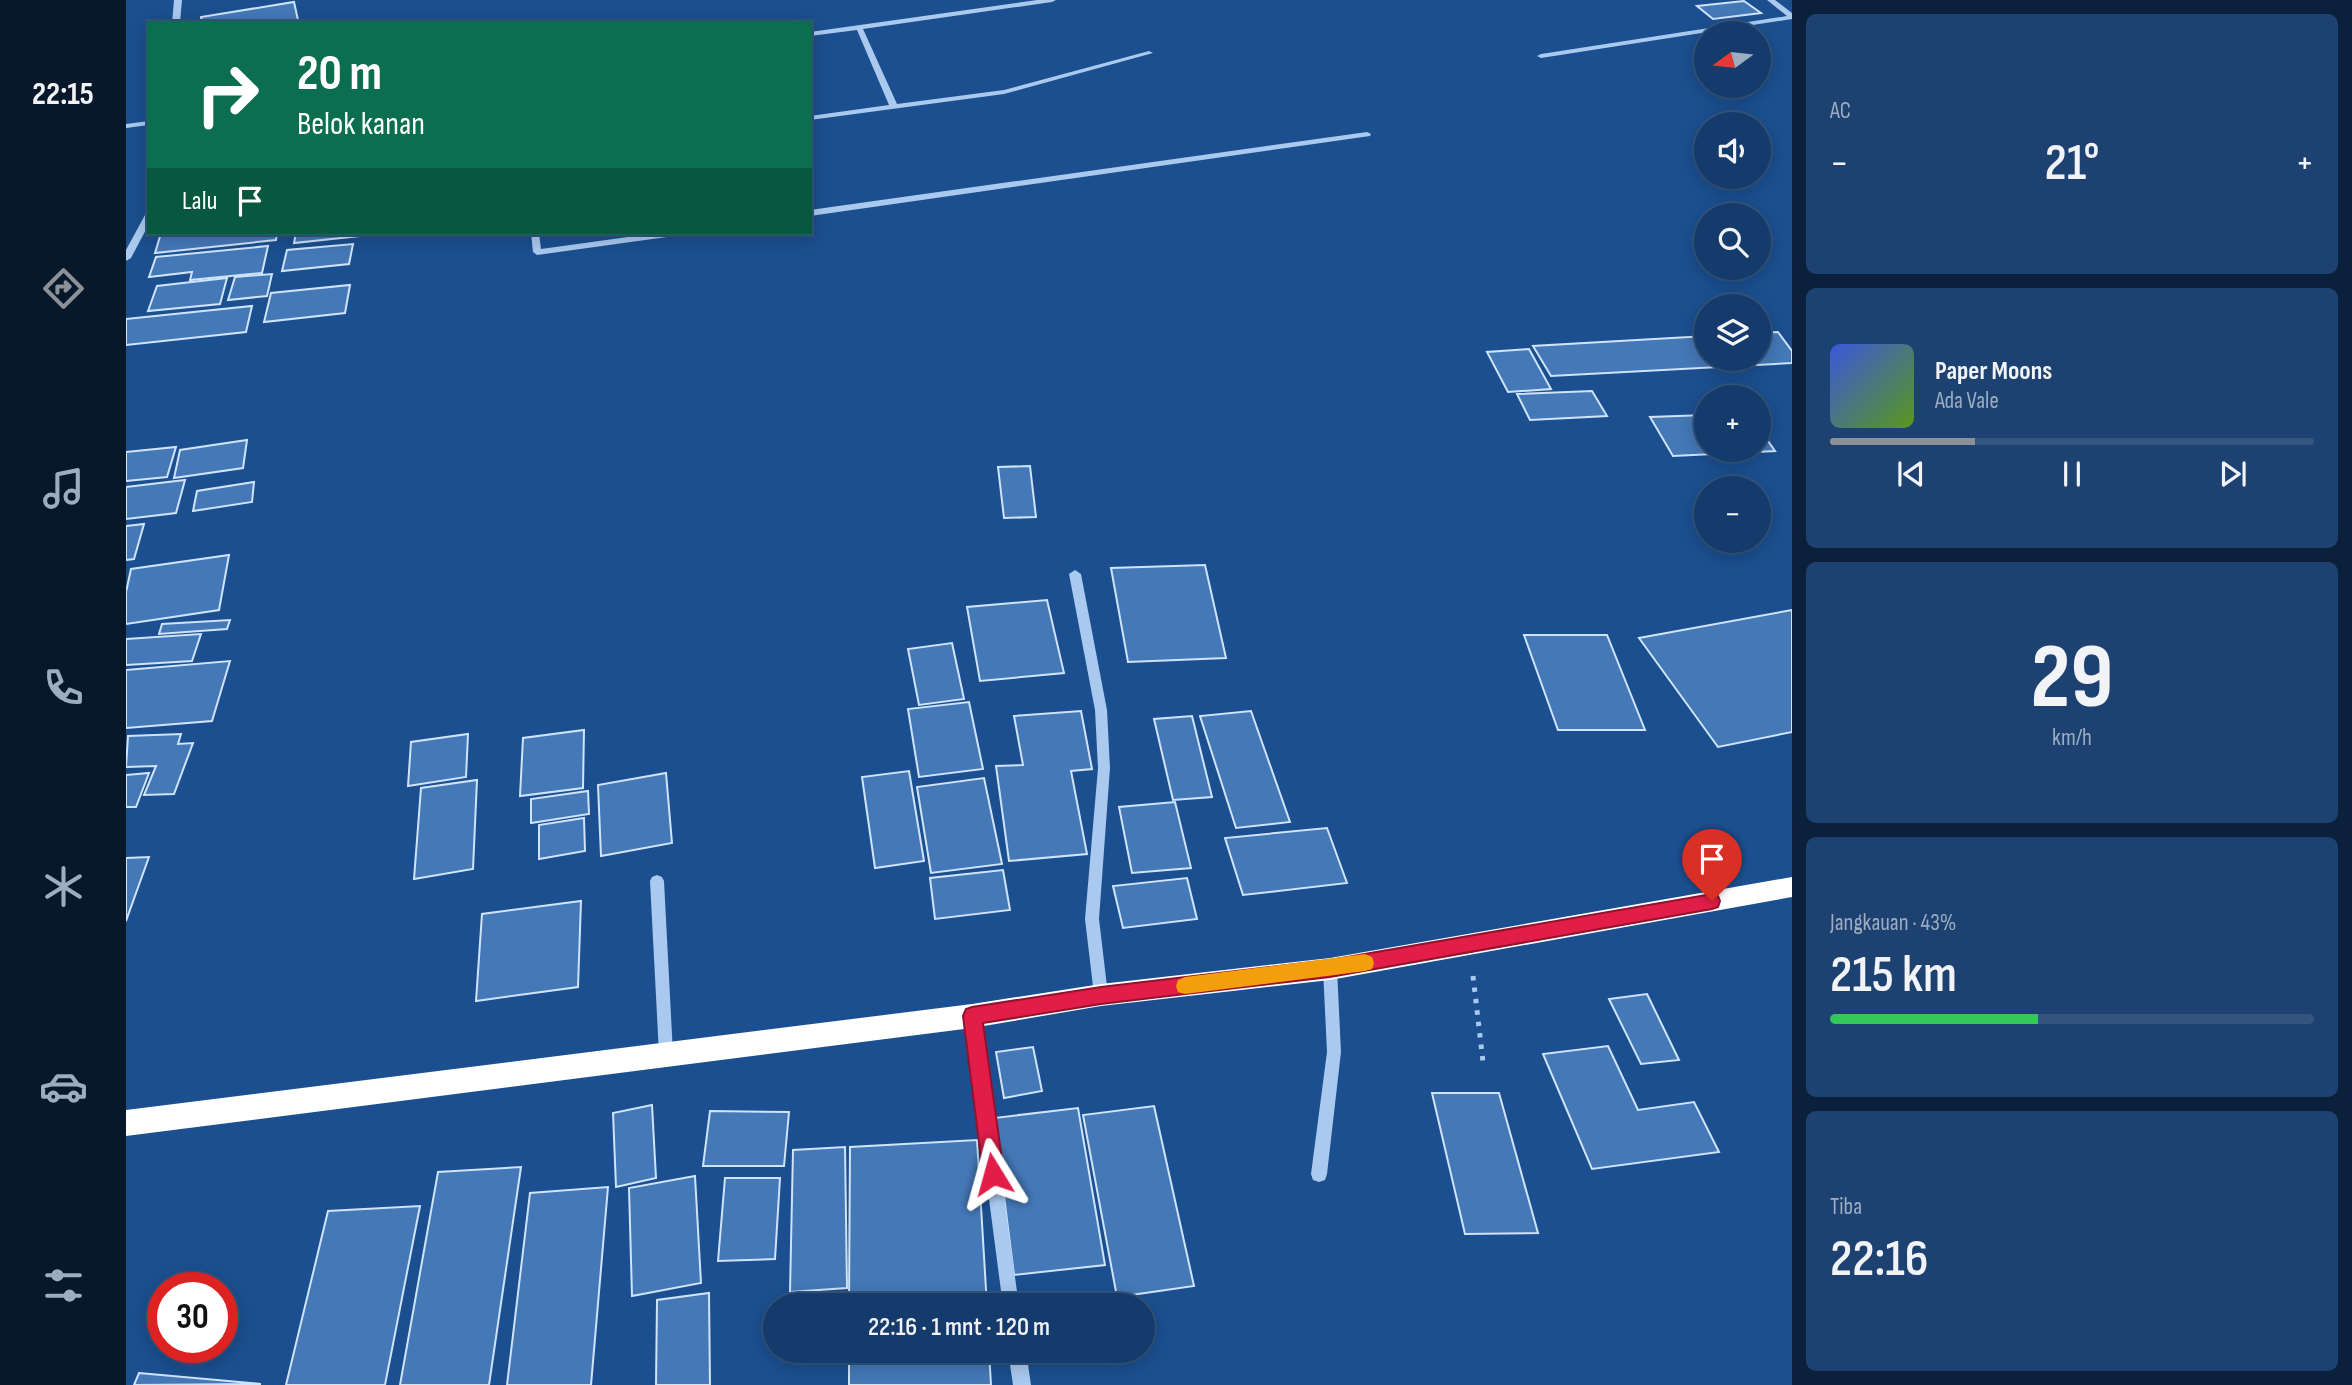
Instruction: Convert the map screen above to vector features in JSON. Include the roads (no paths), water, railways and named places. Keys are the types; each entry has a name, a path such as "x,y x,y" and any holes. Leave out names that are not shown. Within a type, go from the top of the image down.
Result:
{"highway":[{"path":"126,1123 972,1016 1101,996 1330,969 1792,887"}],"street":[{"path":"176,21 178,0"},
{"path":"812,34 1052,0"},
{"path":"1771,0 1792,16"},
{"path":"1541,56 1792,16"},
{"path":"859,27 894,107"},
{"path":"812,118 1004,92 1149,53"},
{"path":"126,126 147,123"},
{"path":"812,213 1367,134"},
{"path":"126,258 147,219"},
{"path":"535,235 537,252 660,235"},
{"path":"1075,574 1101,710 1104,768 1092,919 1101,996"},
{"path":"657,881 666,1054"},
{"path":"1319,1174 1334,1052 1330,969"},
{"path":"972,1016 1009,1293"},
{"path":"1019,1363 1022,1385"}]}
